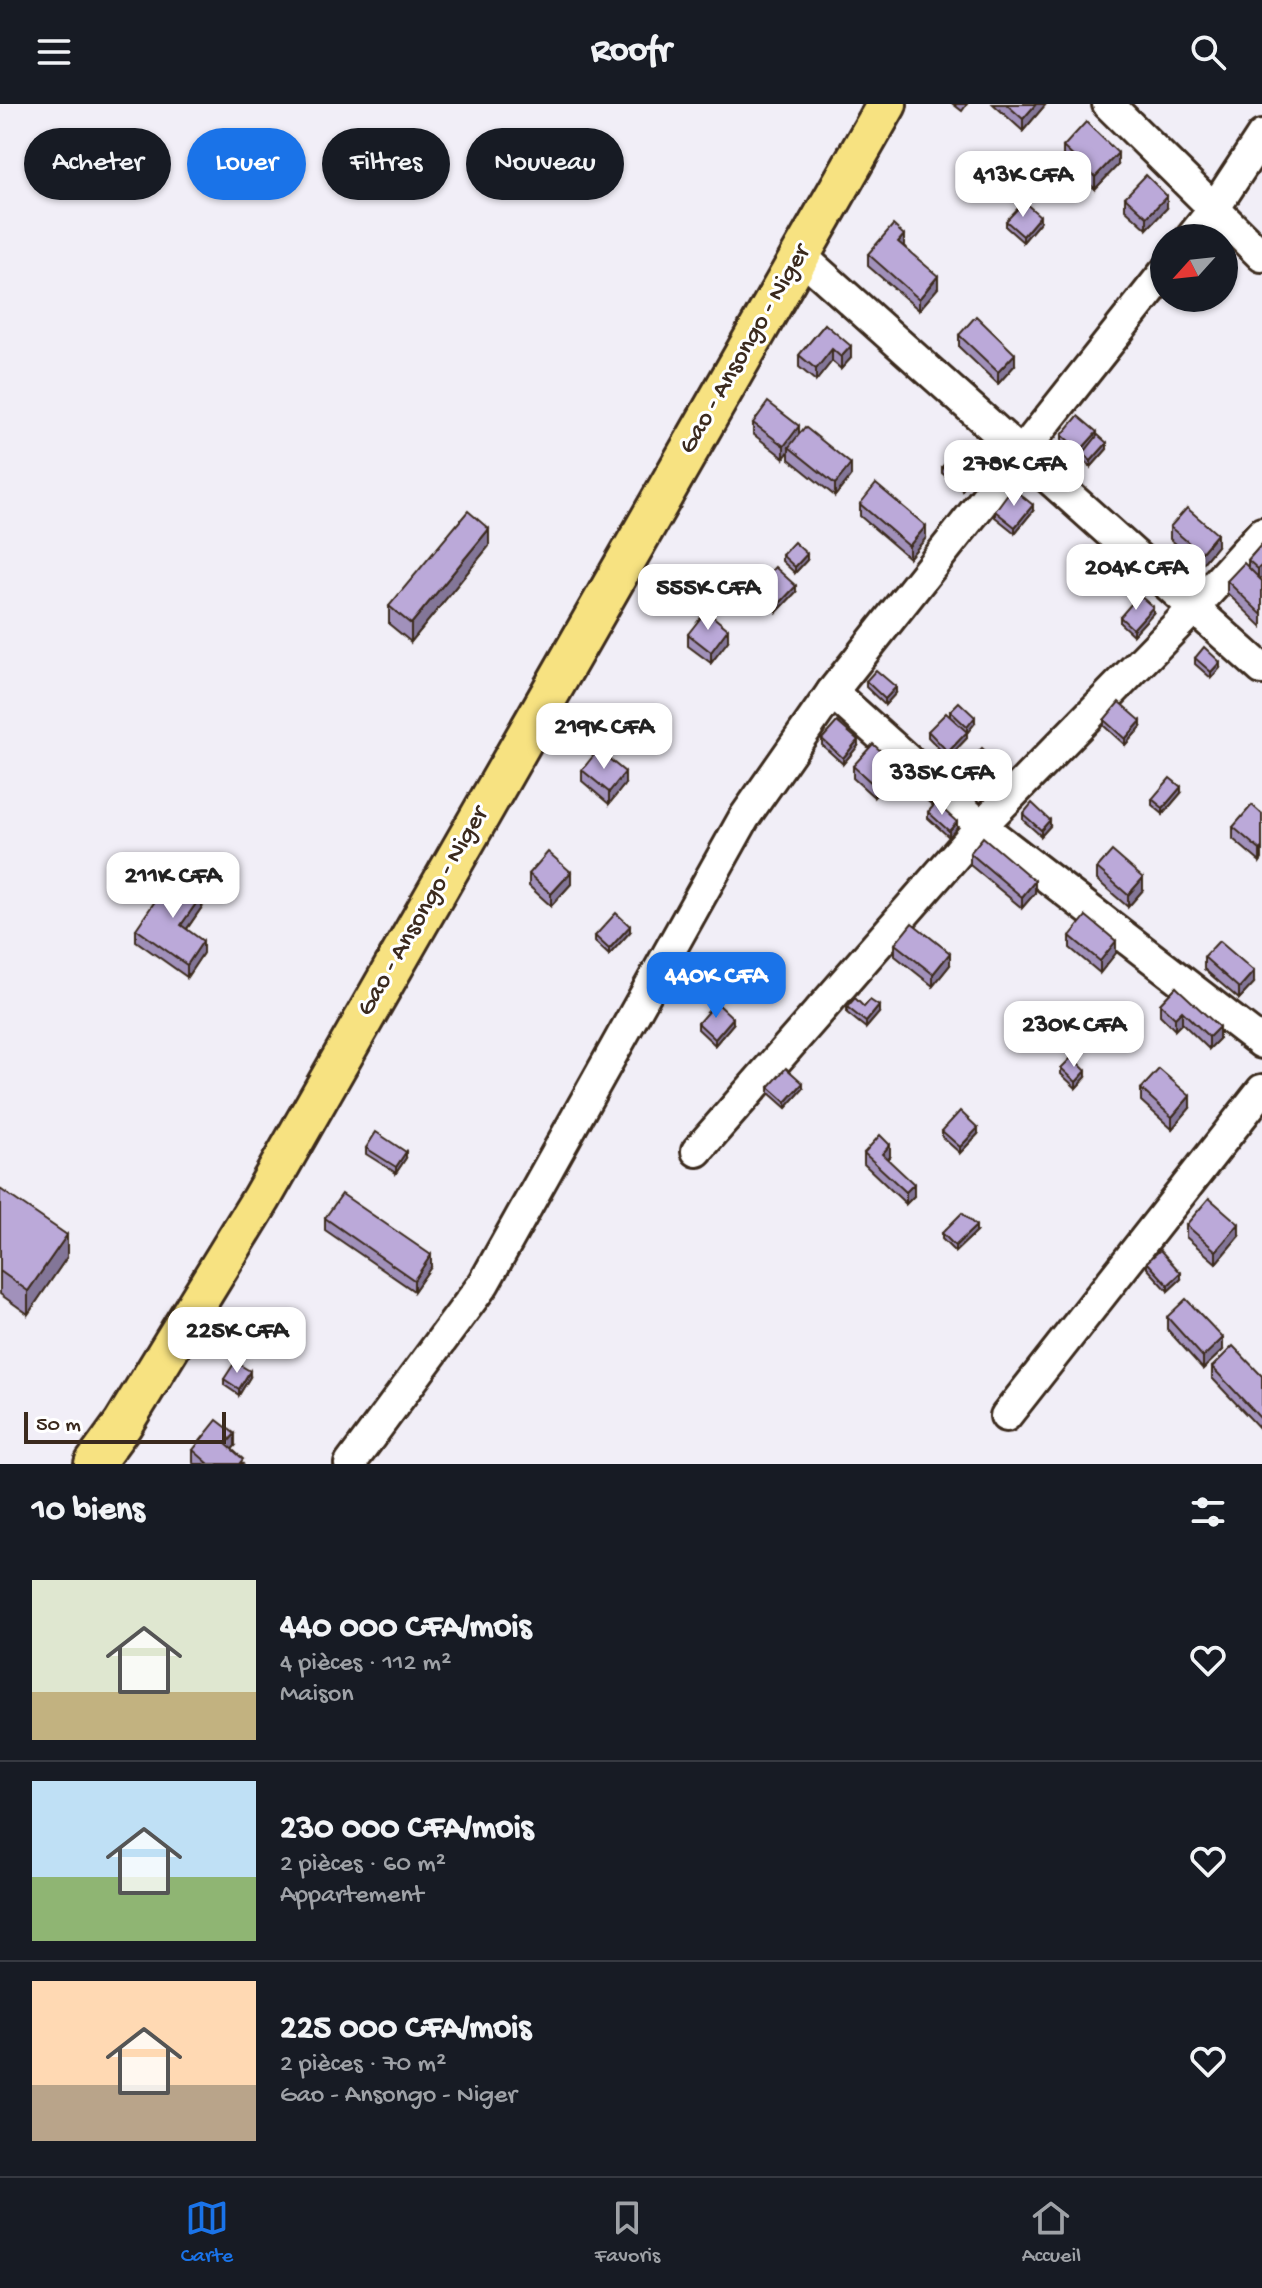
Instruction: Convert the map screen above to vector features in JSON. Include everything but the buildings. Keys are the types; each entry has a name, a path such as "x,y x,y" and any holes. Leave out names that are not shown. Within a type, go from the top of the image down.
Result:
{"main road":[{"name":"Gao - Ansongo - Niger","path":"94,1464 123,1424 261,1199 887,104"}],"street":[{"path":"1108,104 1262,256"},
{"path":"1202,224 1262,136"},
{"path":"800,255 1192,610 1262,669"},
{"path":"350,1464 484,1283 744,818 832,692 1150,291"},
{"path":"697,1151 981,826 1192,610 1262,533"},
{"path":"832,692 981,826 1262,1043"},
{"path":"1006,1416 1262,1090"}]}
